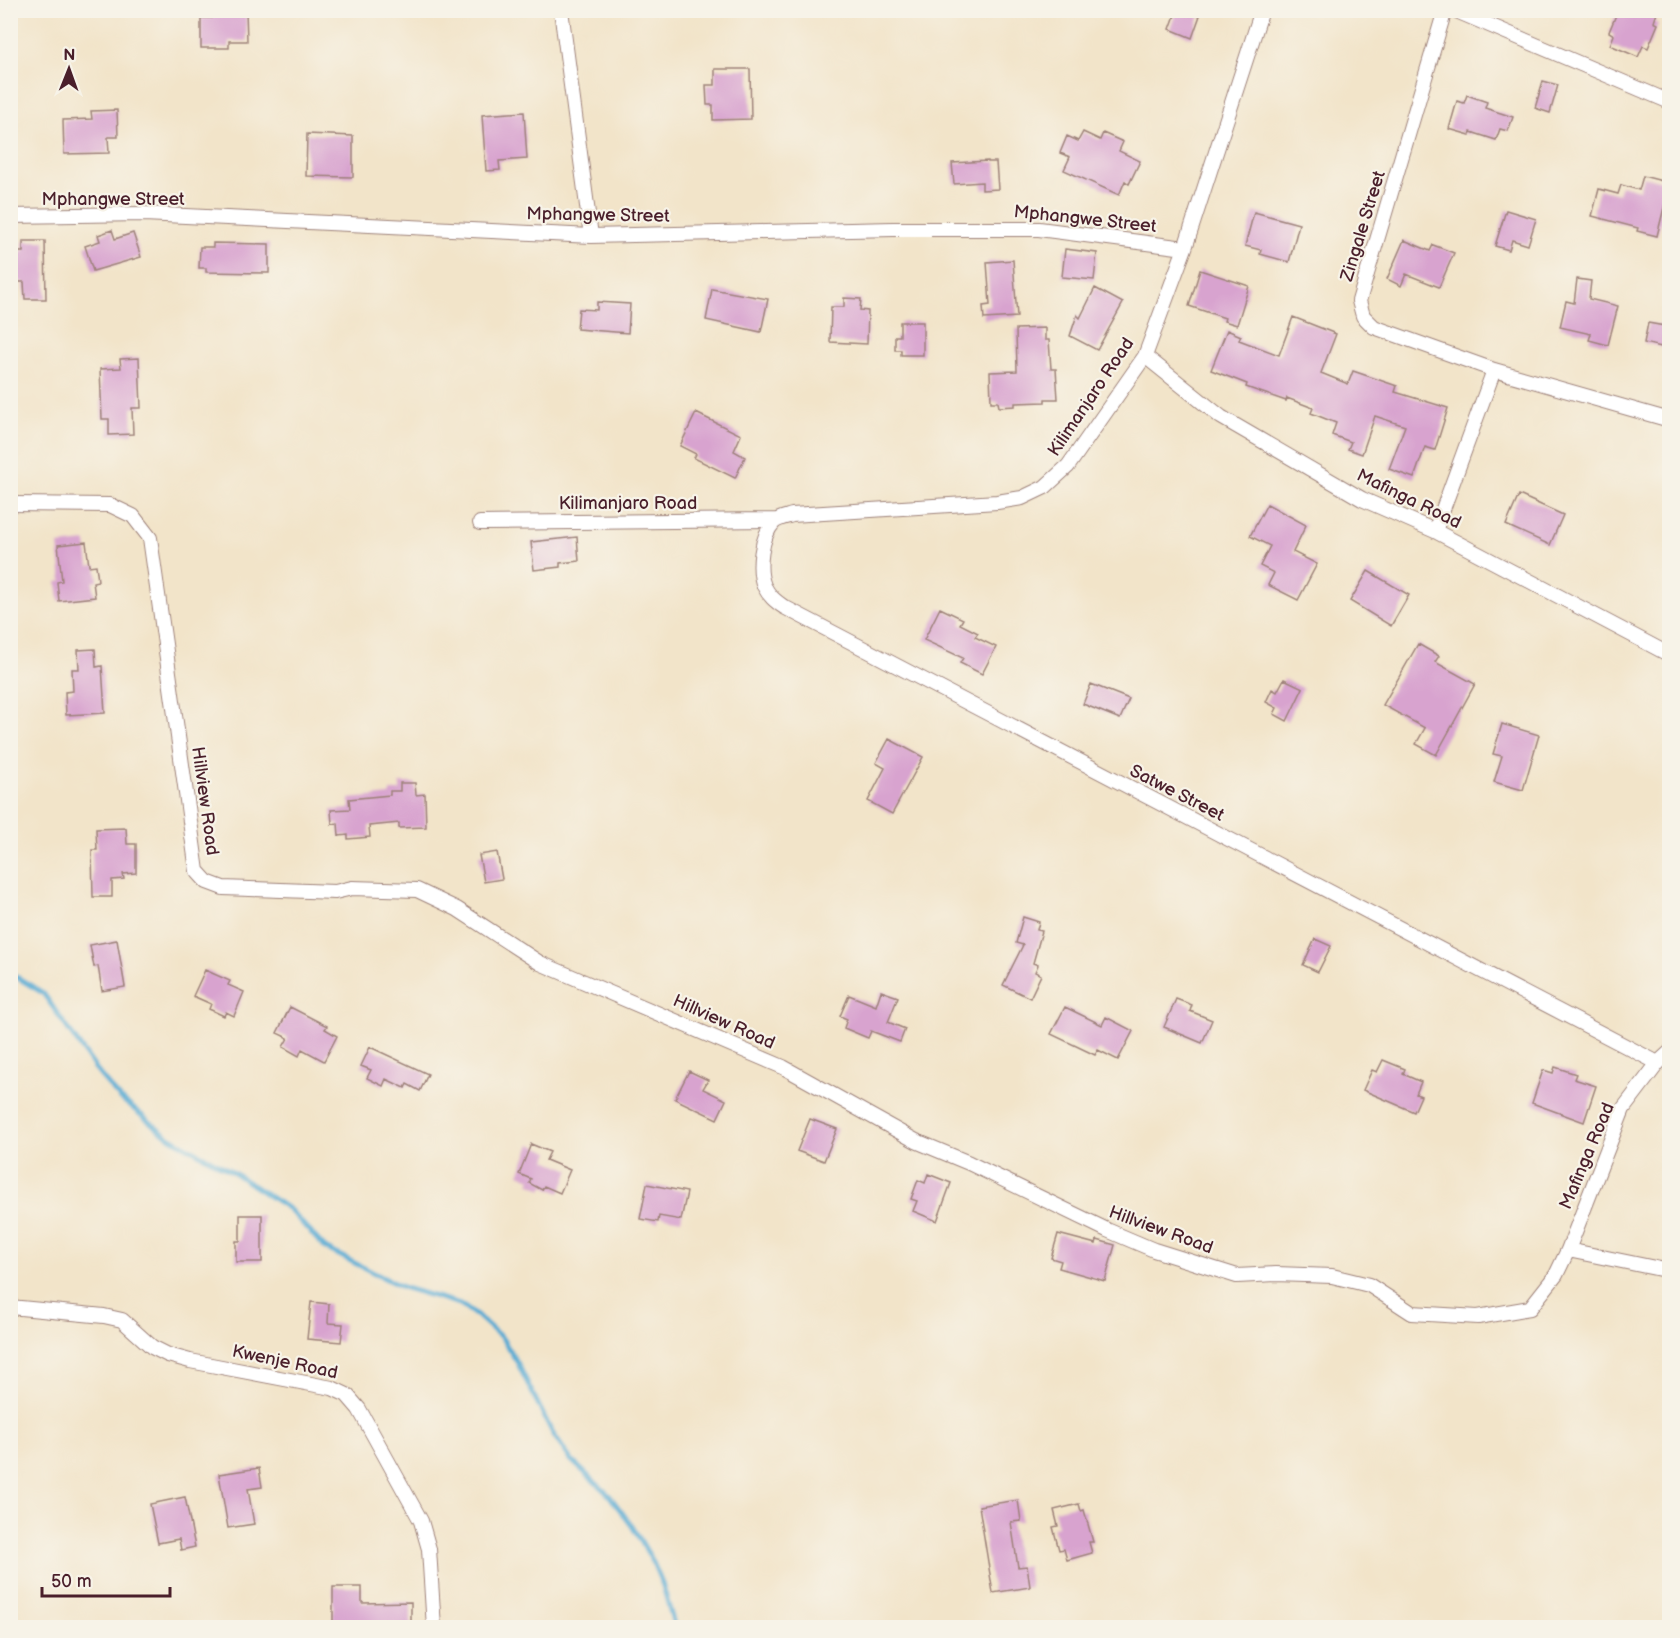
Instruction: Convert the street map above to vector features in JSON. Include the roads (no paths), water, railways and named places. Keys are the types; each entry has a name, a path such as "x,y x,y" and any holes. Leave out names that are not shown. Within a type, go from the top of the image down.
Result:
{"street":[{"path":"561,10 591,236"},
{"name":"Kilimanjaro Road","path":"480,523 776,520 792,514 997,502 1022,498 1045,488 1068,466 1144,356 1185,248 1262,10"},
{"name":"Zingale Street","path":"1446,10 1359,301 1363,316 1374,327 1494,370 1670,420"},
{"path":"1454,10 1670,102"},
{"name":"Mphangwe Street","path":"10,216 144,214 591,236 893,229 1039,229 1185,248"},
{"name":"Mafinga Road","path":"1144,356 1221,417 1362,499 1435,531 1670,655"},
{"path":"1435,531 1494,370"},
{"name":"Hillview Road","path":"10,504 110,505 133,516 150,538 197,871 207,882 223,888 335,892 352,888 417,890 457,909 540,963 783,1067 916,1141 969,1163 1107,1230 1154,1250 1237,1276 1276,1274 1332,1276 1369,1285 1412,1313 1478,1317 1530,1308 1556,1275 1568,1250"},
{"name":"Satwe Street","path":"776,520 766,533 761,554 763,584 771,597 784,607 1658,1063"},
{"name":"Mafinga Road","path":"1568,1250 1623,1109 1658,1063 1670,1052"},
{"path":"1568,1250 1670,1271"},
{"name":"Kwenje Road","path":"10,1307 104,1316 122,1320 152,1347 168,1355 190,1362 332,1388 347,1395 360,1409 421,1521 429,1549 434,1628"}],"waterway":[{"path":"10,973 43,993 100,1075 120,1098 169,1137 231,1171 289,1209 325,1248 402,1287 460,1304 502,1338 517,1362 553,1434 571,1460 609,1495 632,1526 652,1560 663,1586 675,1628"}]}
